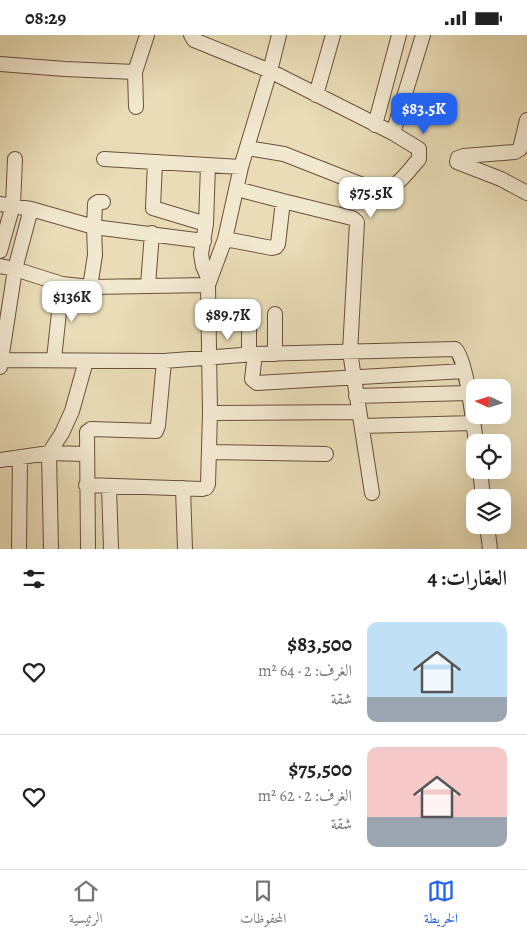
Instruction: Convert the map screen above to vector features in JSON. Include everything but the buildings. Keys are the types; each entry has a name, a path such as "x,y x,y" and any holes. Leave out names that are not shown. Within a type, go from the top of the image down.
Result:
{"street":[{"path":"136,107 135,72 147,35"},
{"path":"190,35 194,40 270,71 393,133 419,149 419,159 393,187 386,191 372,189 284,154 247,148"},
{"path":"208,283 225,239 241,167 279,35"},
{"path":"316,95 333,35"},
{"path":"374,125 399,35"},
{"path":"393,133 424,35"},
{"path":"0,63 65,69 135,72"},
{"path":"527,121 520,149 515,152 464,156 458,158 457,162 501,179 527,193"},
{"path":"0,251 15,159"},
{"path":"104,159 241,167"},
{"path":"155,162 153,208 206,224"},
{"path":"86,485 183,489 206,488 209,478 210,452 208,283 201,254 206,224 208,165"},
{"path":"237,189 352,218 357,221 350,352 352,378 362,426 372,493"},
{"path":"225,239 272,248 276,247 279,240 282,201"},
{"path":"90,287 95,255 95,204 103,202"},
{"path":"6,205 31,209 94,227 204,241"},
{"path":"0,367 4,311 31,209"},
{"path":"148,285 152,233"},
{"path":"0,267 15,269 62,284 90,287 208,283"},
{"path":"54,359 62,284"},
{"path":"252,311 249,314 252,379 257,383 464,371"},
{"path":"274,353 276,314"},
{"path":"0,360 164,361 274,353 455,349 460,354 466,382"},
{"path":"51,549 49,453 62,433 72,411 86,361"},
{"path":"88,549 86,432 91,429 156,431 164,361"},
{"path":"356,396 466,393"},
{"path":"210,413 359,412"},
{"path":"362,426 466,423"},
{"path":"210,452 326,454"},
{"path":"0,460 49,453 86,454"},
{"path":"19,549 20,457"},
{"path":"109,486 111,549"},
{"path":"183,489 185,549"},
{"path":"488,534 490,549"}]}
